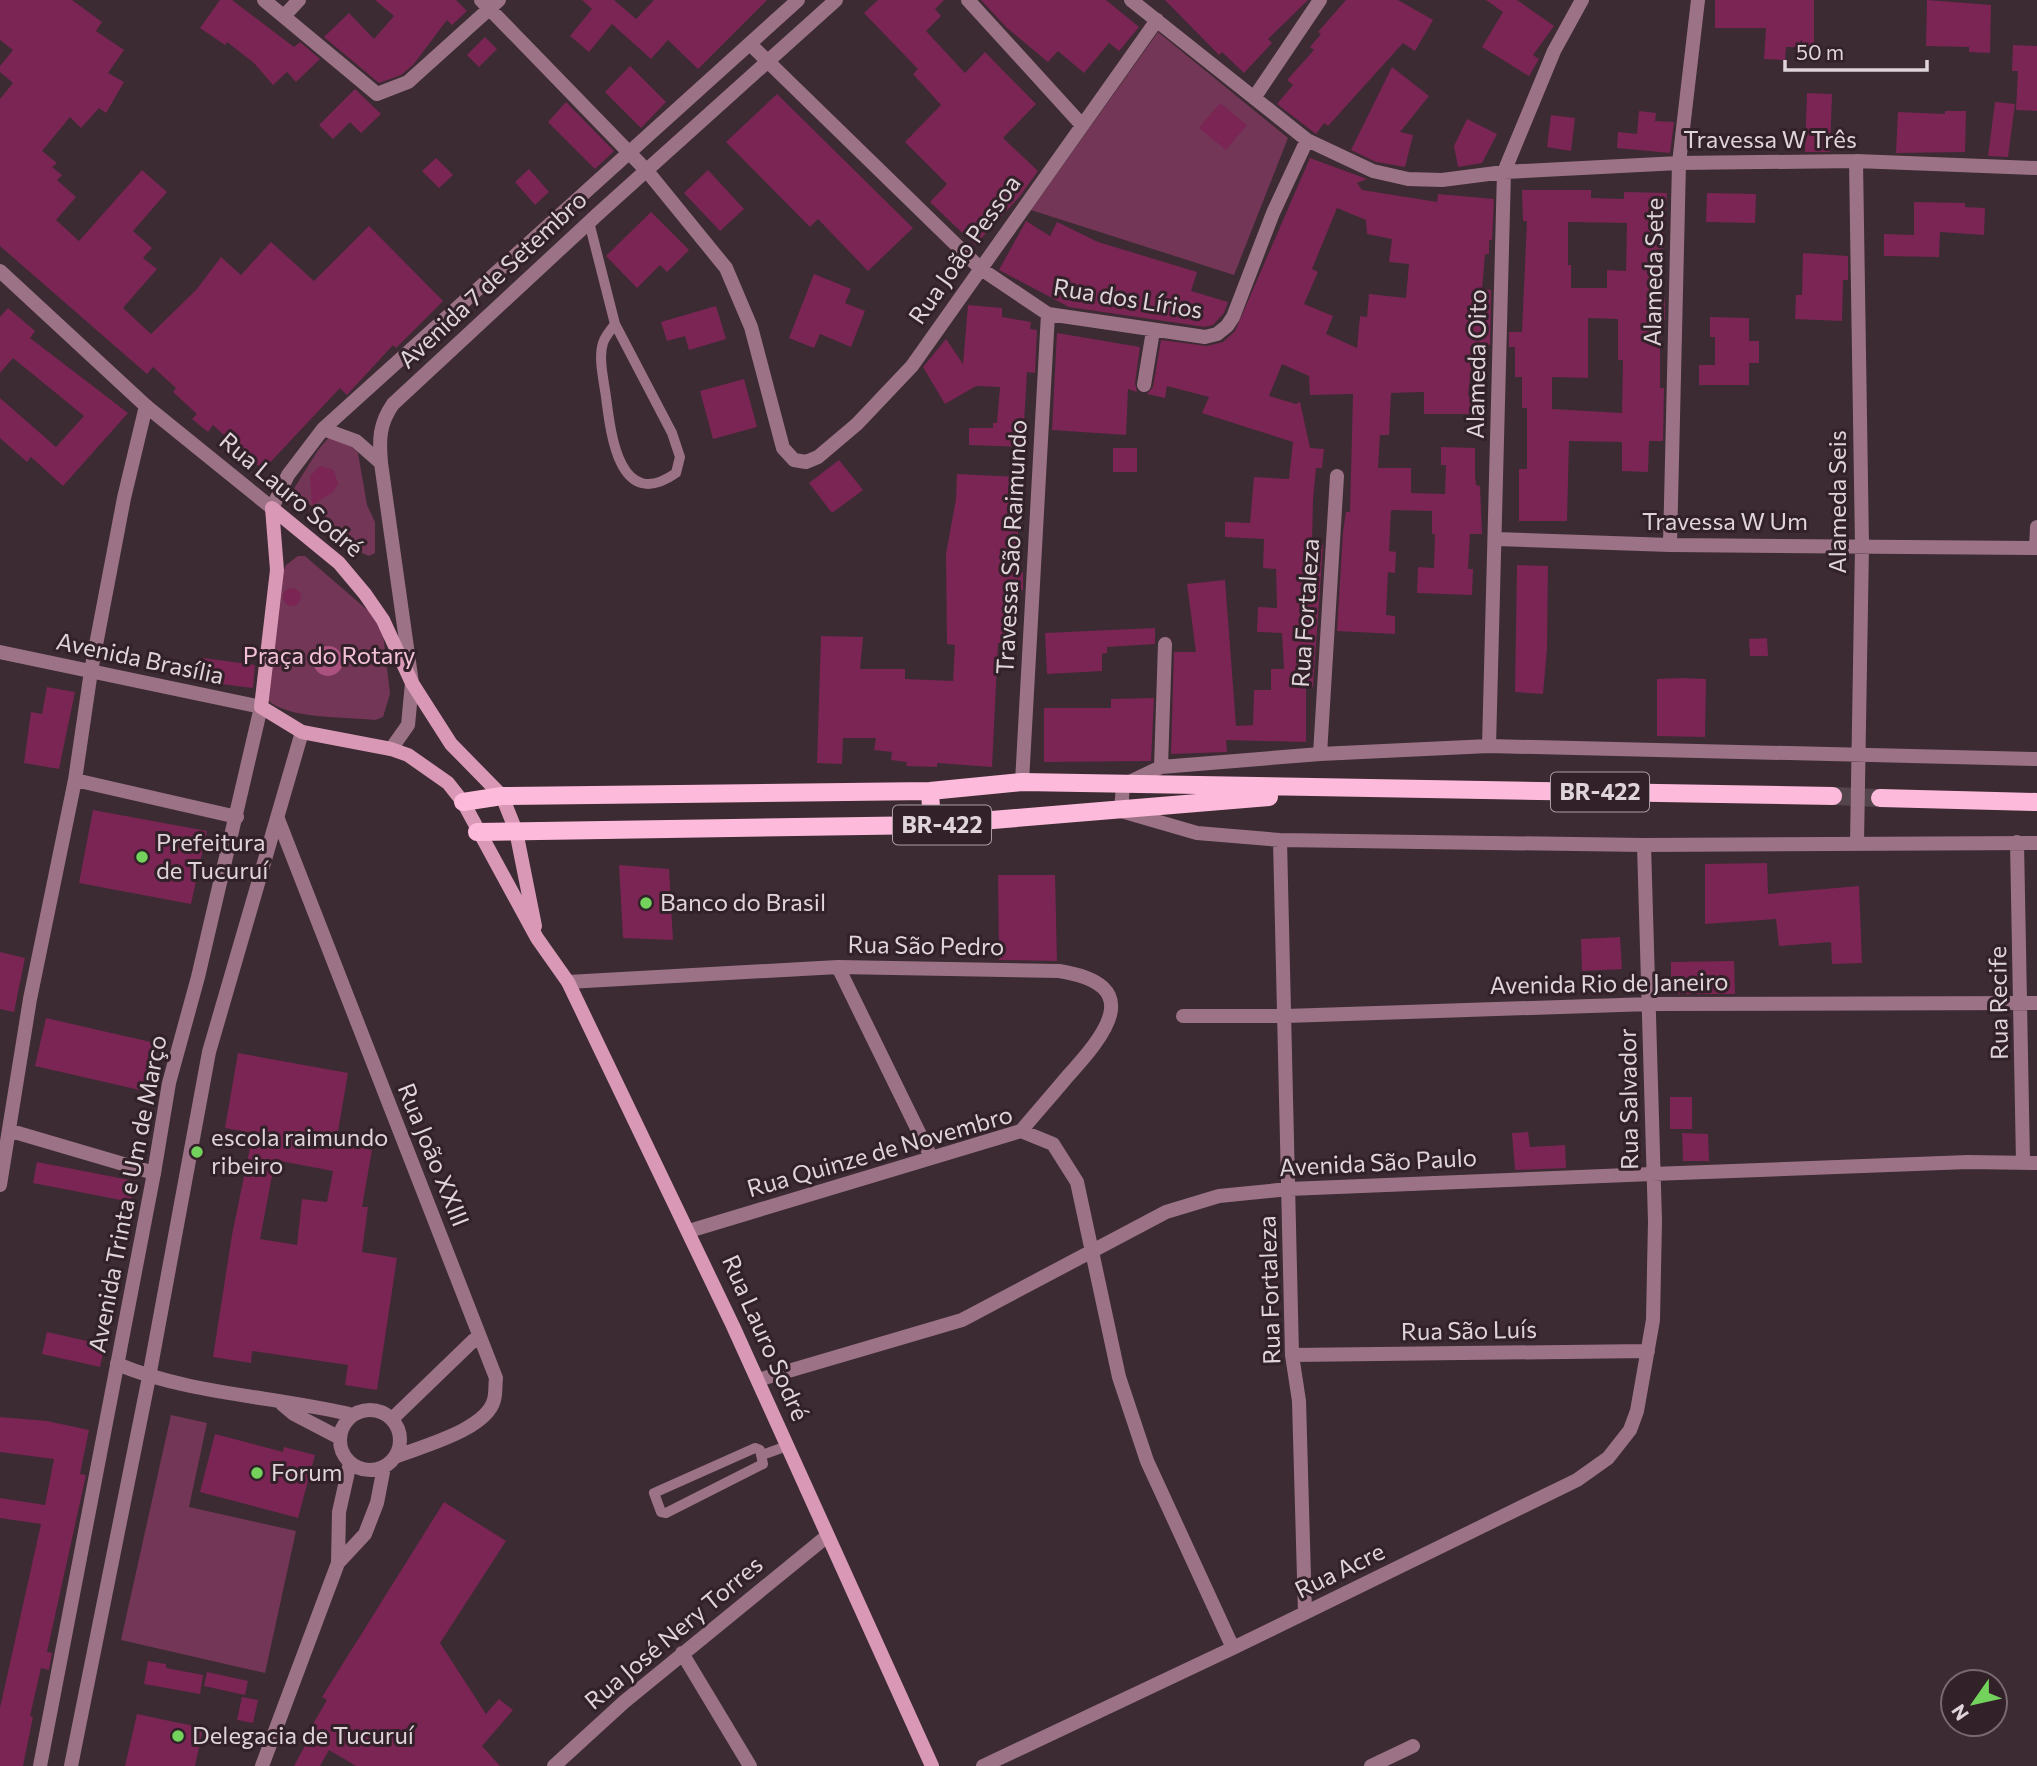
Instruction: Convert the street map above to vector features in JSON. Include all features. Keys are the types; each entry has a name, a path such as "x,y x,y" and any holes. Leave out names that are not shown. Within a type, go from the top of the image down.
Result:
{"main road":[{"name":"Rua Lauro Sodré","path":"272,508 339,563 365,594 383,620 412,683 451,744 502,796 516,831 537,938"},
{"name":"Avenida Trinta e Um de Março","path":"261,707 277,569 272,508"},
{"name":"Avenida Brasília","path":"261,707 302,732 391,749 428,767 447,783 463,802 477,832"},
{"name":"BR-422","path":"463,802 502,796 930,791 1022,782 1833,796"},
{"name":"BR-422","path":"477,832 932,825 1367,789"},
{"path":"930,791 932,825"},
{"path":"1880,798 2037,802"},
{"name":"Rua Lauro Sodré","path":"477,832 537,938 568,982 689,1231 932,1766"}],"street":[{"path":"264,0 377,94 400,87 419,74 490,3 647,170"},
{"path":"284,16 299,0"},
{"path":"272,508 288,475 323,429 583,196 628,150 751,45 798,0"},
{"name":"Avenida 7 de Setembro","path":"391,749 408,724 412,683 381,463 379,435 384,416 393,404 594,217 836,0"},
{"path":"968,0 1081,124"},
{"name":"Travessa W Três","path":"1131,0 1307,140 1373,171 1408,179 1441,180 1504,172 1679,163 1856,161 2037,168"},
{"path":"1254,98 1320,0"},
{"name":"Alameda Oito","path":"1489,746 1504,172 1554,51 1582,0"},
{"name":"Alameda Sete","path":"1670,545 1679,163 1698,0"},
{"name":"Rua João Pessoa","path":"647,170 726,268 751,327 783,448 794,460 806,462 818,457 857,424 912,366 1157,20"},
{"name":"Rua dos Lírios","path":"751,45 981,269 1048,314 1205,337 1227,326 1273,213 1307,140"},
{"name":"Alameda Seis","path":"1856,161 1862,546 1857,842"},
{"path":"583,196 594,217"},
{"name":"Rua Lauro Sodré","path":"0,271 146,406 272,508"},
{"name":"Travessa São Raimundo","path":"1022,782 1048,314"},
{"path":"1144,385 1153,331"},
{"path":"0,1185 11,1131 30,999 75,780 91,671 124,498 146,406"},
{"path":"323,429 356,441 381,463"},
{"name":"Rua Fortaleza","path":"1320,754 1337,476"},
{"path":"2037,527 2037,548"},
{"name":"Travessa W Um","path":"1496,539 1670,545 2037,548"},
{"path":"1161,767 1165,644"},
{"name":"Avenida Brasília","path":"0,652 261,707"},
{"name":"Avenida Trinta e Um de Março","path":"40,1766 169,1083 237,817 261,707"},
{"path":"71,1766 149,1377 209,1052 302,732"},
{"path":"2037,759 1489,746 1320,754 1161,767 1123,785 1121,811 1197,833 1280,839 1644,845 2037,843"},
{"path":"75,780 237,817"},
{"name":"Rua João XXIII","path":"278,818 496,1378 494,1400 488,1414 455,1434 390,1462"},
{"name":"Rua Fortaleza","path":"1280,839 1292,1355 1299,1401 1304,1614"},
{"name":"Rua Recife","path":"2017,842 2030,1003 2030,1163"},
{"name":"Rua Salvador","path":"1644,845 1656,1279 1648,1352"},
{"path":"838,967 931,1157"},
{"name":"Rua São Pedro","path":"568,982 838,967 1059,971 1079,974 1096,983 1109,997 1112,1008 1098,1043 1021,1131"},
{"name":"Avenida Rio de Janeiro","path":"1183,1016 1286,1016 1650,1004 2030,1003"},
{"path":"11,1131 154,1173"},
{"name":"Rua Quinze de Novembro","path":"689,1231 1021,1131 1053,1144 1077,1182 1089,1250 1119,1377 1147,1461 1233,1648"},
{"name":"Avenida São Paulo","path":"758,1380 962,1320 1089,1250 1193,1202 1219,1196 1289,1189 1652,1174 2030,1163"},
{"path":"392,1419 479,1335"},
{"name":"Rua São Luís","path":"1292,1355 1648,1352"},
{"name":"Rua Acre","path":"983,1766 1304,1614 1592,1470 1608,1458 1630,1430 1648,1352"},
{"path":"117,1364 149,1377 282,1404 311,1405 353,1415"},
{"path":"282,1404 340,1438"},
{"path":"338,1563 365,1534 400,1435 392,1419 375,1409 365,1409 353,1415 343,1426 340,1438 343,1454 351,1463 366,1470 390,1462"},
{"path":"262,1766 338,1563 339,1512 351,1463"},
{"name":"Rua José Nery Torres","path":"554,1766 682,1653 826,1537"},
{"path":"682,1653 750,1766"},
{"path":"1371,1766 1413,1746"}],"lane":[{"path":"594,217 615,324 671,433 680,457 677,473 661,484 643,484 627,474 617,456 603,374 603,343 615,324"},
{"path":"762,1455 787,1446"},
{"path":"755,1448 762,1455 764,1462 761,1465 666,1513 662,1512 653,1496 755,1448"}],"green space":[{"path":"1158,32 1288,138 1234,275 1031,210"},
{"path":"331,435 346,440 358,453 367,505 375,522 375,553 369,556 348,542 319,511 293,490 318,450"},
{"name":"Praça do Rotary","path":"298,556 305,556 372,614 383,633 390,694 383,717 375,720 302,714 275,706 267,699 282,575 286,565"},
{"path":"171,1415 207,1423 189,1507 296,1531 265,1673 121,1640"}],"shaded area":[{"path":"328,646 339,650 343,661 339,672 328,676 317,672 313,661 317,650"}],"building":[{"path":"0,0 72,0 102,22 96,31 124,50 108,73 124,82 106,113 99,108 81,128 70,117 42,151 57,163 52,167 62,175 57,180 76,197 56,220 79,241 142,170 167,192 133,231 152,248 143,258 157,269 123,308 151,334 197,289 221,257 241,275 271,242 314,281 369,226 443,301 396,348 393,345 347,395 340,388 263,470 213,425 208,432 192,419 197,414 173,392 176,388 153,367 147,374 0,246 0,99 13,83 0,72 0,66 13,50 0,40"},
{"path":"220,0 232,0 294,47 300,42 320,59 296,82 287,72 273,85 254,63 227,42 225,45 200,28"},
{"path":"375,0 456,0 467,11 452,25 447,20 413,65 401,75 379,83 324,37 349,13 374,39 394,16"},
{"path":"582,0 614,0 636,19 654,0 767,0 698,69 668,40 651,59 612,24 589,52 570,36 592,9"},
{"path":"878,0 944,0 935,9 941,16 926,31 965,73 985,52 1036,104 1003,138 1038,171 1020,196 975,245 930,202 947,184 905,142 941,105 913,74 918,69 864,13"},
{"path":"981,0 1106,0 1139,27 1119,51 1109,43 1084,73 1058,51 1048,62 1007,28"},
{"path":"1165,0 1308,0 1268,39 1272,43 1244,73 1222,52 1219,55"},
{"path":"1346,0 1398,0 1433,20 1415,51 1403,43 1328,126 1324,123 1316,134 1277,104 1293,85 1287,80 1314,50 1310,47 1321,34 1318,32"},
{"path":"1486,0 1517,0 1554,26 1533,55 1539,59 1529,76 1482,47 1503,12"},
{"path":"1715,0 1814,0 1814,47 1786,47 1785,60 1764,59 1766,28 1715,28"},
{"path":"1927,0 1991,5 1990,53 1969,52 1969,47 1926,46"},
{"path":"485,37 497,49 479,67 467,55"},
{"path":"2013,45 2037,46 2037,111 2016,110 2018,71 2012,71"},
{"path":"630,66 666,102 641,128 605,92"},
{"path":"1392,67 1429,96 1400,132 1413,135 1405,167 1376,162 1351,150"},
{"path":"355,89 381,114 361,133 350,122 333,139 319,125"},
{"path":"1807,93 1832,94 1830,152 1805,152"},
{"path":"777,94 913,228 868,271 818,219 810,227 726,142"},
{"path":"566,102 614,151 595,169 548,122"},
{"path":"1995,102 2015,104 2008,157 1988,156"},
{"path":"1220,103 1247,125 1226,150 1199,128"},
{"path":"1639,111 1656,113 1655,121 1674,122 1670,153 1617,148 1618,132 1637,134"},
{"path":"1945,111 1966,111 1965,152 1896,153 1898,112 1945,114"},
{"path":"1551,115 1575,118 1571,151 1547,147"},
{"path":"1467,119 1497,134 1482,163 1458,167 1454,146"},
{"path":"436,158 453,175 439,188 422,171"},
{"path":"1310,158 1367,179 1357,183 1362,190 1437,202 1438,194 1494,199 1492,240 1489,240 1489,254 1485,254 1482,289 1491,290 1490,345 1474,343 1468,395 1476,395 1476,414 1424,414 1424,392 1391,393 1389,435 1380,435 1378,468 1411,468 1411,493 1445,494 1446,465 1441,465 1441,447 1475,448 1475,476 1476,485 1480,486 1482,534 1470,534 1468,569 1473,569 1472,595 1417,593 1418,567 1434,568 1435,534 1432,534 1432,511 1391,510 1389,551 1396,552 1395,573 1388,572 1386,615 1395,616 1395,634 1337,631 1343,532 1346,512 1350,512 1353,394 1310,395 1309,376 1282,364 1269,396 1296,404 1300,402 1310,448 1324,449 1322,468 1316,468 1313,500 1312,545 1323,545 1313,687 1306,687 1306,742 1226,740 1227,752 1171,754 1174,652 1196,652 1187,584 1225,580 1236,726 1253,725 1254,690 1271,690 1271,669 1284,669 1282,633 1257,632 1258,607 1277,608 1276,569 1263,568 1264,539 1225,537 1225,522 1250,523 1254,477 1289,479 1293,442 1202,413 1209,397 1167,386 1165,398 1147,394 1153,387 1161,340 1207,346 1223,342 1235,331","holes":["1337,208 1366,220 1367,234 1392,239 1389,262 1409,264 1406,298 1369,294 1367,317 1360,316 1357,348 1326,334 1333,316 1304,304 1318,272 1312,269"]},
{"path":"529,169 549,192 535,205 515,182"},
{"path":"708,170 744,209 720,231 684,193"},
{"path":"1522,190 1591,190 1591,198 1624,199 1624,192 1667,193 1663,249 1658,249 1656,298 1665,298 1665,320 1660,320 1660,388 1664,388 1663,441 1649,441 1648,472 1622,471 1622,442 1569,441 1567,521 1519,521 1519,469 1527,469 1527,408 1522,408 1522,377 1515,377 1515,347 1509,347 1509,332 1522,332 1527,221 1523,221","holes":["1568,222 1627,223 1626,271 1607,270 1607,288 1571,288","1588,318 1618,319 1618,360 1623,360 1622,413 1552,409 1552,377 1588,378"]},
{"path":"1707,193 1756,194 1755,223 1706,222"},
{"path":"1914,202 1965,203 1965,207 1985,208 1984,235 1940,232 1939,257 1884,256 1884,234 1914,235"},
{"path":"651,212 689,250 667,272 660,265 637,288 606,256"},
{"path":"1026,221 1050,236 1057,222 1098,242 1197,272 1191,291 1228,302 1224,313 1213,325 1205,327 1069,307 999,270"},
{"path":"1803,253 1848,256 1848,280 1843,280 1842,321 1795,319 1796,295 1802,295"},
{"path":"814,274 851,289 845,303 865,311 851,347 820,334 814,348 789,338"},
{"path":"968,305 1002,308 1002,317 1031,322 1030,329 1037,330 1035,373 1027,372 1024,423 1027,423 1027,447 969,445 969,428 993,428 993,423 997,423 1000,387 976,386 945,404 923,367 946,339 963,364"},
{"path":"716,306 726,339 689,350 685,336 667,341 661,322"},
{"path":"8,308 35,331 30,338 128,413 63,486 31,457 27,462 0,438 0,398 56,447 84,416 13,358 0,373 0,317"},
{"path":"1710,317 1749,318 1749,341 1759,341 1759,363 1749,363 1749,385 1699,385 1699,365 1715,365 1715,337 1710,337"},
{"path":"1057,333 1140,347 1135,383 1137,392 1128,389 1126,435 1052,430"},
{"path":"744,379 757,427 713,439 700,391"},
{"path":"1113,448 1137,448 1137,472 1113,472"},
{"path":"839,460 863,490 832,513 809,483"},
{"path":"320,466 334,470 338,484 333,492 312,505 310,476"},
{"path":"957,474 1018,477 1018,572 1023,572 1023,590 1015,590 1015,643 998,643 992,767 937,763 937,767 906,766 907,762 891,760 892,752 874,750 876,738 843,738 842,764 817,763 821,636 863,637 860,669 905,669 905,679 953,681 955,645 947,644 946,554 956,499"},
{"path":"1517,565 1548,566 1547,648 1543,694 1515,692"},
{"path":"288,588 296,588 301,597 299,604 288,606 283,601 283,593"},
{"path":"1155,628 1155,644 1107,647 1107,653 1102,654 1102,671 1047,674 1045,633"},
{"path":"1767,638 1768,656 1750,656 1749,639"},
{"path":"203,658 255,665 253,688 205,682 206,673 201,672"},
{"path":"1657,679 1706,679 1705,737 1657,736"},
{"path":"47,687 75,692 59,769 24,763 31,712 42,714"},
{"path":"1154,698 1151,761 1044,762 1044,708 1111,708 1111,699"},
{"name":"Prefeitura de Tucuruí","path":"93,810 207,831 191,904 79,883"},
{"path":"1767,863 1768,894 1859,886 1862,963 1832,964 1831,942 1779,946 1776,919 1705,924 1705,864"},
{"name":"Banco do Brasil","path":"619,865 669,869 673,940 623,938"},
{"path":"998,875 1055,875 1057,961 999,960"},
{"path":"1620,937 1622,969 1582,971 1581,939"},
{"path":"0,952 25,958 14,1012 0,1009"},
{"path":"1734,961 1735,994 1671,994 1671,962"},
{"path":"46,1018 155,1043 144,1091 35,1066"},
{"path":"238,1053 348,1073 336,1143 372,1150 362,1207 368,1207 362,1252 397,1258 377,1390 345,1385 348,1365 252,1351 251,1363 213,1357 232,1235 253,1133 225,1128","holes":["275,1160 333,1171 327,1202 302,1199 297,1245 260,1239"]},
{"path":"1670,1097 1692,1097 1692,1129 1670,1129"},
{"path":"1528,1132 1530,1147 1565,1145 1566,1168 1515,1170 1512,1133"},
{"path":"1682,1133 1708,1134 1709,1161 1683,1161"},
{"path":"37,1162 135,1181 131,1202 33,1183"},
{"path":"47,1332 105,1345 100,1367 42,1354"},
{"path":"0,1417 47,1421 89,1430 80,1474 86,1475 47,1652 52,1653 49,1670 41,1668 30,1716 33,1717 23,1766 0,1766 0,1708 41,1524 0,1518 0,1498 45,1505 54,1459 0,1452"},
{"name":"Forum","path":"215,1434 283,1452 284,1447 315,1455 298,1518 200,1492"},
{"path":"444,1502 506,1541 440,1643 486,1714 499,1699 513,1710 482,1746 500,1766 356,1766 329,1750 320,1766 294,1766 309,1738 306,1736 327,1700 322,1697"},
{"path":"148,1661 166,1664 166,1668 203,1675 200,1694 144,1684"},
{"path":"207,1672 248,1681 245,1695 204,1686"},
{"path":"242,1697 258,1700 253,1723 237,1720"},
{"path":"137,1714 203,1728 195,1766 125,1766"}],"tunnel":[{"path":"1833,796 1880,798"}],"place":[{"name":"Prefeitura de Tucuruí","path":"142,857"},
{"name":"Banco do Brasil","path":"646,903"},
{"name":"escola raimundo ribeiro","path":"197,1152"},
{"name":"Forum","path":"257,1473"},
{"name":"Delegacia de Tucuruí","path":"178,1736"}]}
